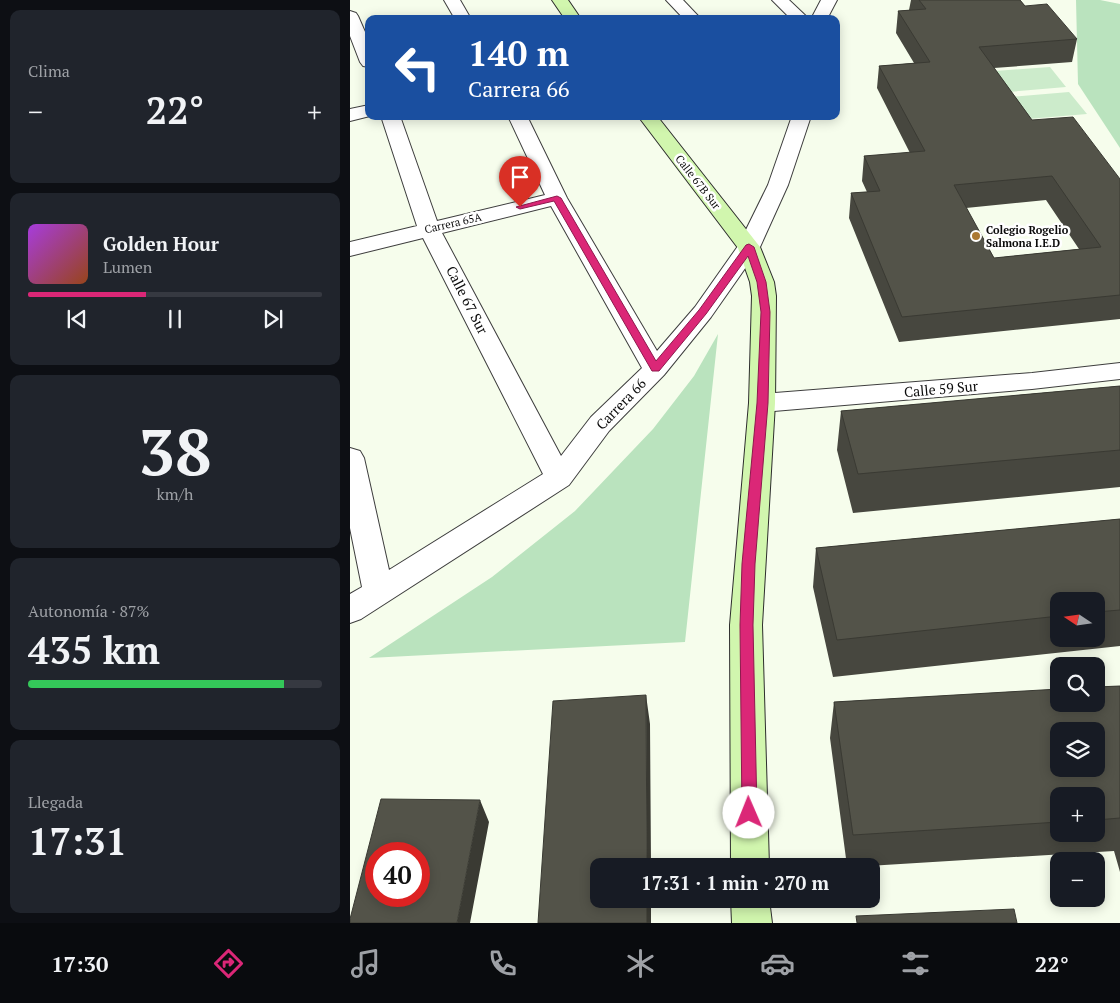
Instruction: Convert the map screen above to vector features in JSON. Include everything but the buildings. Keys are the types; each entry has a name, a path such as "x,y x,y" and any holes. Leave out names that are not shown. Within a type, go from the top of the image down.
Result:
{"street":[{"path":"452,0 461,15"},
{"path":"560,0 571,15"},
{"path":"674,0 689,15"},
{"path":"780,0 797,15"},
{"path":"822,15 829,0"},
{"path":"350,16 365,52"},
{"path":"350,114 365,112"},
{"name":"Calle 67 Sur","path":"391,120 429,228 559,478"},
{"path":"519,120 557,198 655,369"},
{"name":"Calle 67B Sur","path":"650,120 749,247 762,282 764,296 766,312 762,403 746,625 750,858"},
{"name":"Carrera 66","path":"350,610 559,478 600,424 655,369 703,312 749,247 778,185 796,120"},
{"name":"Carrera 65A","path":"350,249 557,198"},
{"name":"Calle 59 Sur","path":"762,403 1032,381 1120,371"},
{"path":"350,458 378,592"},
{"path":"751,908 752,923"}],"green space":[{"path":"1076,0 1100,0 1120,4 1120,148 1078,84"},
{"path":"1050,67 1066,87 997,93 982,72"},
{"path":"1069,92 1087,114 1015,120 999,98"},
{"path":"718,334 685,642 369,658 492,577 575,511 653,429 694,376"}],"place":[{"name":"Colegio Rogelio Salmona I.E.D","path":"976,236"}],"route":[{"path":"520,207 557,198 655,369 703,312 749,247 762,282 766,312 762,403 746,625 749,813"}]}
